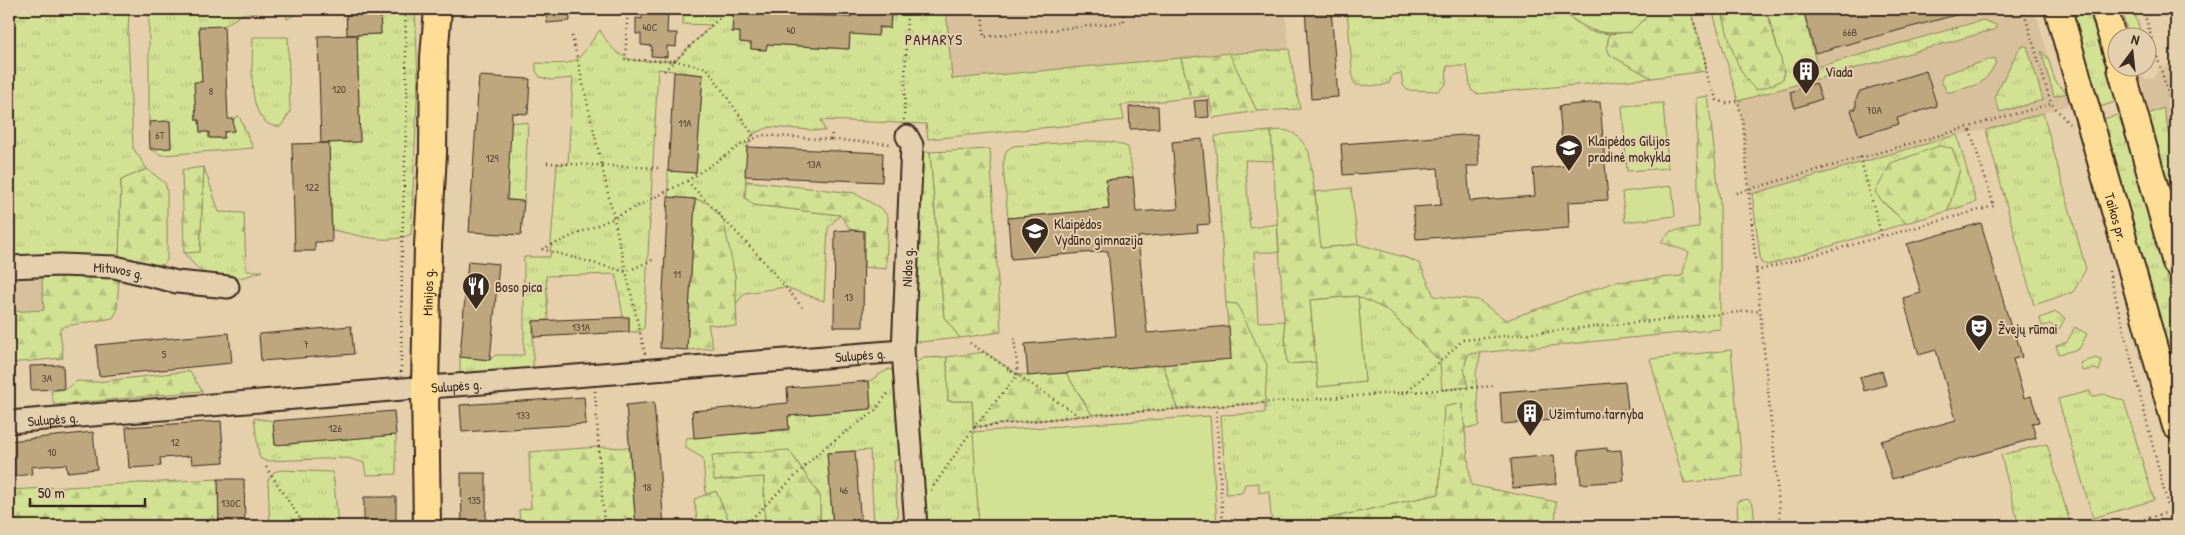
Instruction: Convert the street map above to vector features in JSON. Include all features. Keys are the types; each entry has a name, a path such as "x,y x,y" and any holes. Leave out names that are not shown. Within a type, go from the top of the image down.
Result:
{"main road":[{"name":"Minijos g.","path":"429,9 434,57"},
{"name":"Minijos g.","path":"428,526 414,388 428,246 433,153 434,57 438,9"},
{"name":"Taikos pr.","path":"2058,9 2176,426"},
{"path":"2104,9 2110,28"},
{"path":"2124,78 2176,263"}],"street":[{"name":"Nidos g.","path":"910,140 903,351 916,520"},
{"name":"Mituvos g.","path":"9,267 60,264 115,267 177,282 228,287"},
{"name":"Sulupės g.","path":"9,422 414,388 903,351"}],"path":[{"path":"405,9 407,98 400,366 414,388"},
{"path":"628,9 625,60 675,61 707,68 755,138"},
{"path":"664,72 729,9"},
{"path":"654,259 626,272 542,249 614,218 686,181 762,135 831,140 910,140 904,122 907,9"},
{"path":"982,9 984,37 1124,22 1123,9"},
{"path":"1236,9 1237,18"},
{"path":"1690,9 1705,60 1707,78 1717,100 1727,102 1738,101 1743,124 1781,526"},
{"path":"2024,9 2051,103 2074,130"},
{"path":"2144,9 2176,120"},
{"path":"572,36 649,370"},
{"path":"1736,193 2051,103"},
{"path":"1756,271 1994,206 1969,126"},
{"path":"831,140 832,131"},
{"path":"1860,157 1882,237"},
{"path":"547,163 659,168"},
{"path":"686,181 760,257 802,307"},
{"path":"2108,265 2173,526"},
{"path":"1407,392 1463,340 1760,310"},
{"path":"916,520 974,427 1018,375 1014,337"},
{"path":"970,343 1079,416"},
{"path":"594,375 604,526"},
{"path":"974,427 1079,416 1493,386"},
{"path":"744,526 825,447 874,412 890,391 906,388"},
{"path":"1216,406 1223,526"},
{"path":"266,467 305,526"},
{"path":"2120,526 2170,512"}],"shaded area":[{"path":"946,9 1285,9 1289,49 952,79"},
{"path":"1712,9 2035,9 2055,81 2067,93 2073,104 1986,130 1957,135 1749,195 1743,124 1730,67"},
{"path":"2176,63 2176,214 2141,78 2158,78 2158,72 2161,68"},
{"path":"41,267 44,310 9,312 9,269"}],"green space":[{"path":"9,9 129,9 128,35 133,148 147,169 121,180 119,262 44,255 9,257"},
{"path":"149,9 286,9 242,14 224,26 199,28 202,82 195,82 196,120 199,120 200,132 209,132 209,138 224,138 224,132 234,131 233,119 239,116 253,148 162,155 150,149 171,148 170,121 149,122"},
{"path":"286,9 305,9 287,19"},
{"path":"380,9 415,9 418,79 411,234 392,239 372,238 332,230 329,143 360,141 357,35 381,34"},
{"path":"683,9 740,9 740,15 732,32 740,32 740,42 751,43 751,49 766,50 767,44 849,49 850,28 890,28 891,16 895,17 896,9 946,9 952,79 1181,58 1191,98 1121,105 1124,120 928,139 926,124 821,120 825,131 770,127 752,134 747,147 745,198 754,205 840,215 828,228 824,301 785,287 745,293 736,304 735,275 707,203 695,199 668,197 668,171 696,172 703,75 658,69 644,328 640,332 629,332 629,317 623,317 616,274 546,276 548,320 533,321 533,371 460,377 460,357 490,360 495,355 524,355 524,257 550,257 557,164 568,164 573,78 551,80 540,77 536,71 536,63 561,64 575,60 600,30 615,51 623,56 640,61 675,61 712,25 683,24"},
{"path":"1347,9 1558,9 1589,31 1609,34 1607,48 1610,55 1652,78 1477,94 1471,90 1467,66 1447,66 1446,84 1438,91 1407,90 1403,85 1401,73 1392,75 1389,83 1380,86 1356,85 1353,80"},
{"path":"1558,9 1650,9 1645,18 1631,32 1607,33 1584,26"},
{"path":"1650,9 1690,9 1705,60 1706,71 1652,78 1610,55 1607,48 1609,34 1631,32 1645,18"},
{"path":"1712,9 1721,9 1740,69 1783,78 1784,70 1766,9 1803,9 1817,67 1983,20 1996,25 1996,29 1738,101"},
{"path":"1721,9 1766,9 1784,70 1783,79 1756,90 1742,73 1737,63"},
{"path":"2072,9 2091,9 2108,69 2108,78 2110,78 2117,101 2100,107"},
{"path":"2121,9 2133,9 2139,28 2126,28"},
{"path":"253,37 288,37 290,112 281,126 269,124 261,117 256,106 252,77"},
{"path":"2027,46 2043,100 2000,112 1995,98 1996,93 2019,49"},
{"path":"1289,49 1300,109 1257,111 1229,54"},
{"path":"2041,51 2048,58 2055,81 2067,93 2054,96"},
{"path":"1229,53 1257,111 1213,118 1209,96 1191,98 1181,58"},
{"path":"1995,58 1996,62 1983,81 1973,86 1947,92 1941,80 1944,74"},
{"path":"1708,96 1720,203 1720,329 1468,354 1464,368 1468,387 1442,390 1440,361 1387,310 1357,296 1310,300 1316,362 1287,364 1271,131 1284,130 1294,134 1309,152 1322,248 1358,244 1407,258 1420,264 1434,296 1478,300 1506,320 1615,282 1682,276 1689,252 1661,242 1671,231 1699,228 1696,98"},
{"path":"1663,103 1668,168 1627,171 1622,106"},
{"path":"2163,108 2176,157 2176,214 2149,114"},
{"path":"2043,113 2086,269 2073,292 2034,305 1986,130"},
{"path":"2121,114 2176,308 2176,375 2103,119"},
{"path":"511,122 528,123 524,201 500,199"},
{"path":"1271,131 1273,161 1245,160 1250,228 1277,224 1279,252 1254,252 1258,322 1284,321 1287,364 1316,362 1318,387 1365,382 1358,296 1387,310 1440,361 1464,368 1468,354 1481,353 1476,373 1479,425 1465,428 1462,403 1444,408 1439,494 1295,526 1272,526 1269,491 1259,493 1259,483 1245,484 1242,493 1226,494 1221,415 1265,413 1265,403 1237,304 1226,303 1215,136"},
{"path":"1957,135 1976,202 1948,211 1960,169 1881,201 1906,223 1768,265 1761,263 1752,194"},
{"path":"1089,141 1113,142 1128,147 1133,177 1106,180 1109,209 1008,218 1003,166 1006,151 1013,146"},
{"path":"1939,146 1952,148 1960,169 1948,211 1906,223 1875,192 1891,163"},
{"path":"990,149 1001,332 960,338 944,317 930,152"},
{"path":"923,152 930,152 944,317 960,338 920,342 913,339 919,156"},
{"path":"204,167 219,212 244,213 246,271 263,271 228,280 210,277 193,264 184,253 200,251"},
{"path":"204,167 200,252 184,253 182,170"},
{"path":"147,169 165,183 167,191 167,260 163,265 119,262 121,180"},
{"path":"746,181 854,193 882,209 888,217 886,269 864,267 864,231 851,230 840,215 754,205 745,198"},
{"path":"1672,186 1675,216 1625,222 1622,192"},
{"path":"1351,188 1358,244 1321,248 1315,192"},
{"path":"695,199 708,203 723,219 735,275 737,327 708,324 713,348 687,350"},
{"path":"41,267 119,275 117,311 113,318 65,326 60,330 63,358 9,363 9,312 44,310"},
{"path":"1358,296 1365,382 1318,387 1310,300"},
{"path":"1226,303 1237,304 1267,365 1265,403 1177,409 1163,364 1231,359"},
{"path":"2056,312 2065,318 2059,329 2050,324 2042,326 2040,318"},
{"path":"2075,327 2087,334 2079,349 2059,354 2056,346 2067,342"},
{"path":"1731,350 1743,476 1684,483 1650,359"},
{"path":"985,352 1018,375 1066,373 1092,415 974,427 972,401 948,401 947,357"},
{"path":"947,357 948,401 972,401 979,526 927,526 915,363 924,358"},
{"path":"2096,358 2102,361 2099,371 2094,369 2082,371 2080,363"},
{"path":"1163,364 1177,409 1092,415 1066,373"},
{"path":"889,369 895,372 902,459 894,461 898,526 874,526 870,450 827,453 833,526 820,526 820,496 789,450 714,480 764,477 765,526 731,526 716,492 706,495 703,458 686,448 686,438 789,430 788,416 871,409 869,381"},
{"path":"190,371 202,391 54,405 51,391 66,389 77,381 97,382"},
{"path":"2090,391 2092,397 2103,394 2124,401 2154,500 2093,518 2058,399"},
{"path":"1462,403 1471,485 1556,502 1555,526 1295,526 1439,494 1444,407"},
{"path":"1210,416 1217,526 979,526 973,432"},
{"path":"254,418 273,421 275,445 396,435 396,474 366,475 364,463 348,458 266,461 260,458 259,455"},
{"path":"2047,444 2070,523 2051,526 2019,526 2001,455"},
{"path":"599,447 629,448 636,526 520,526 519,510 531,508 529,452"},
{"path":"789,450 820,496 820,526 765,526 764,477 714,480 712,455"},
{"path":"281,470 333,472 338,526 270,526 268,480 274,472"},
{"path":"218,479 219,526 9,526 9,490"},
{"path":"716,491 731,526 698,526 694,499"},
{"path":"1748,499 1753,505 1755,526 1738,526 1737,501"}],"building":[{"path":"346,9 380,9 381,34 347,35"},
{"path":"546,9 569,9 570,21 547,23"},
{"path":"642,9 668,9 667,33 677,33 676,47 667,46 667,57 651,56 652,46 641,45 641,34 636,34 636,18 642,19"},
{"path":"740,9 757,9 757,13 851,17 851,11 862,12 863,9 891,9 890,28 879,27 878,36 850,34 849,49 767,44 766,50 751,49 751,43 740,42 740,32 732,32 733,15 740,15"},
{"path":"1305,9 1331,9 1338,97 1311,99"},
{"path":"1803,9 1962,9 1963,13 1815,53"},
{"path":"224,26 228,119 233,119 234,131 224,132 224,138 209,138 209,132 200,132 199,120 196,120 194,82 202,82 199,27"},
{"path":"357,35 360,142 321,143 318,36"},
{"path":"1926,71 1937,106 1897,118 1899,124 1859,136 1851,110 1856,109 1856,99 1860,91"},
{"path":"674,72 703,75 696,173 668,171"},
{"path":"479,76 530,79 528,114 512,113 507,200 524,201 521,235 469,232"},
{"name":"Viada","path":"1816,83 1822,99 1795,108 1790,92"},
{"path":"1208,100 1209,117 1196,118 1194,101"},
{"name":"Klaipėdos Gilijos pradinė mokykla","path":"1600,102 1608,200 1568,202 1569,228 1416,239 1413,207 1441,205 1438,168 1343,175 1341,144 1477,134 1479,166 1467,166 1470,201 1535,196 1533,169 1564,166 1559,106"},
{"path":"1158,106 1159,128 1130,129 1129,107"},
{"path":"170,121 171,148 150,149 149,122"},
{"name":"Klaipėdos Vydūno gimnazija","path":"1202,139 1210,224 1197,225 1198,232 1138,237 1147,333 1229,326 1231,359 1028,376 1025,344 1116,336 1108,251 1011,259 1008,218 1109,209 1106,180 1133,177 1136,212 1178,209 1172,142"},
{"path":"329,143 332,242 315,242 315,251 295,251 292,144"},
{"path":"747,147 883,153 882,182 745,176"},
{"path":"668,197 695,199 687,350 660,348"},
{"name":"Žvejų rūmai","path":"1981,223 2012,331 2015,331 2022,357 2013,359 2024,398 2031,396 2039,422 2032,423 2036,438 1892,479 1881,441 1956,420 1936,350 1919,355 1903,298 1921,293 1907,244"},
{"path":"835,231 864,231 863,327 834,327"},
{"path":"468,261 499,264 490,360 460,357"},
{"path":"629,317 629,332 534,337 533,321"},
{"path":"351,326 354,354 261,361 259,334"},
{"path":"229,333 232,363 99,376 96,345"},
{"path":"63,365 64,389 31,390 30,366"},
{"path":"1882,371 1886,385 1864,391 1860,377"},
{"path":"869,381 871,409 788,416 789,429 694,438 692,411 788,403 787,388"},
{"path":"1625,382 1628,409 1604,412 1605,416 1502,424 1500,392"},
{"path":"584,397 586,424 462,432 460,405"},
{"path":"654,402 664,526 636,526 626,405"},
{"path":"394,411 396,435 275,445 273,421"},
{"path":"221,421 224,462 192,464 191,456 160,458 161,466 129,468 126,427"},
{"path":"93,432 97,469 67,472 66,464 31,467 32,474 9,477 9,441"},
{"path":"1607,448 1607,451 1621,450 1624,481 1581,484 1578,451"},
{"path":"855,451 861,526 833,526 827,453"},
{"path":"1554,455 1556,484 1513,488 1511,459"},
{"path":"461,473 486,473 486,526 462,526"},
{"path":"218,479 244,479 245,526 219,526"},
{"path":"364,497 396,497 396,526 364,526"}],"place":[{"name":"Viada","path":"1806,95"},
{"name":"Klaipėdos Gilijos pradinė mokykla","path":"1569,172"},
{"name":"Klaipėdos Vydūno gimnazija","path":"1035,255"},
{"name":"Boso pica","path":"476,310"},
{"name":"Žvejų rūmai","path":"1979,352"},
{"name":"Užimtumo tarnyba","path":"1530,437"}],"district":[{"name":"PAMARYS","path":"934,39"}]}
